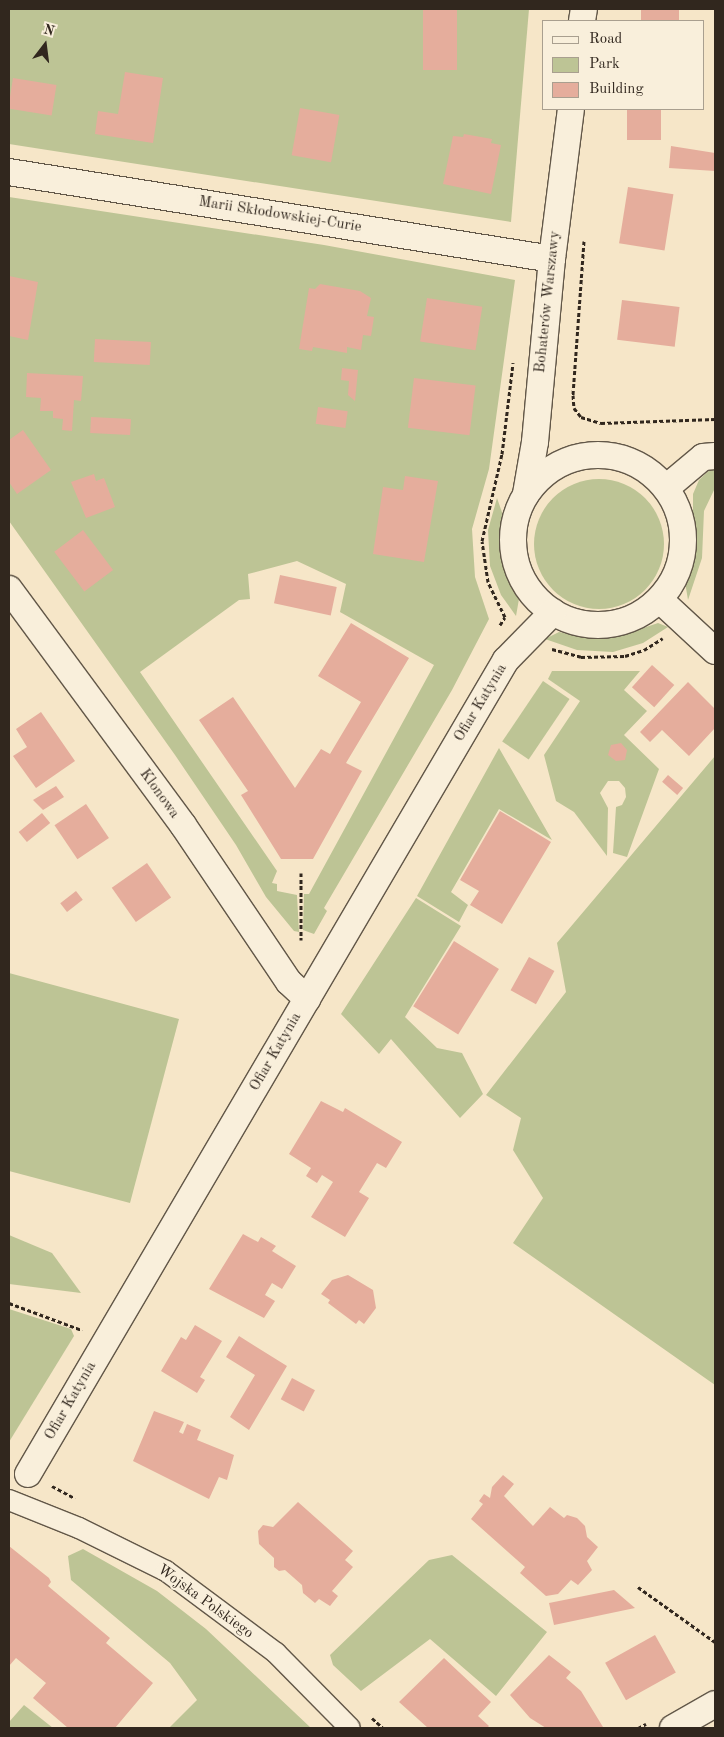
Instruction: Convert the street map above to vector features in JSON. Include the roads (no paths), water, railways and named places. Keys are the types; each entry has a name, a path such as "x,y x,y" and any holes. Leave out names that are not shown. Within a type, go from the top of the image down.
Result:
{"street":[{"name":"Bohaterów Warszawy","path":"526,494 534,442 552,259 571,110"},
{"name":"Marii Skłodowskiej-Curie","path":"9,172 552,259"},
{"path":"594,454 621,458 638,466 666,488 678,509 684,533 682,557 674,580 660,600 636,617 608,625 580,623 553,612 532,595 517,563 513,546 515,519 526,494 544,474 568,460 594,454"},
{"path":"666,488 703,457 715,456"},
{"name":"Klonowa","path":"9,589 182,825 289,982 307,999"},
{"path":"660,600 715,651"},
{"name":"Ofiar Katynia","path":"10,1500 28,1474 506,660 553,612"},
{"path":"9,622 38,630"},
{"name":"Wojska Polskiego","path":"10,1500 79,1528 166,1571 276,1654 350,1728"},
{"path":"673,1728 715,1704"}]}
